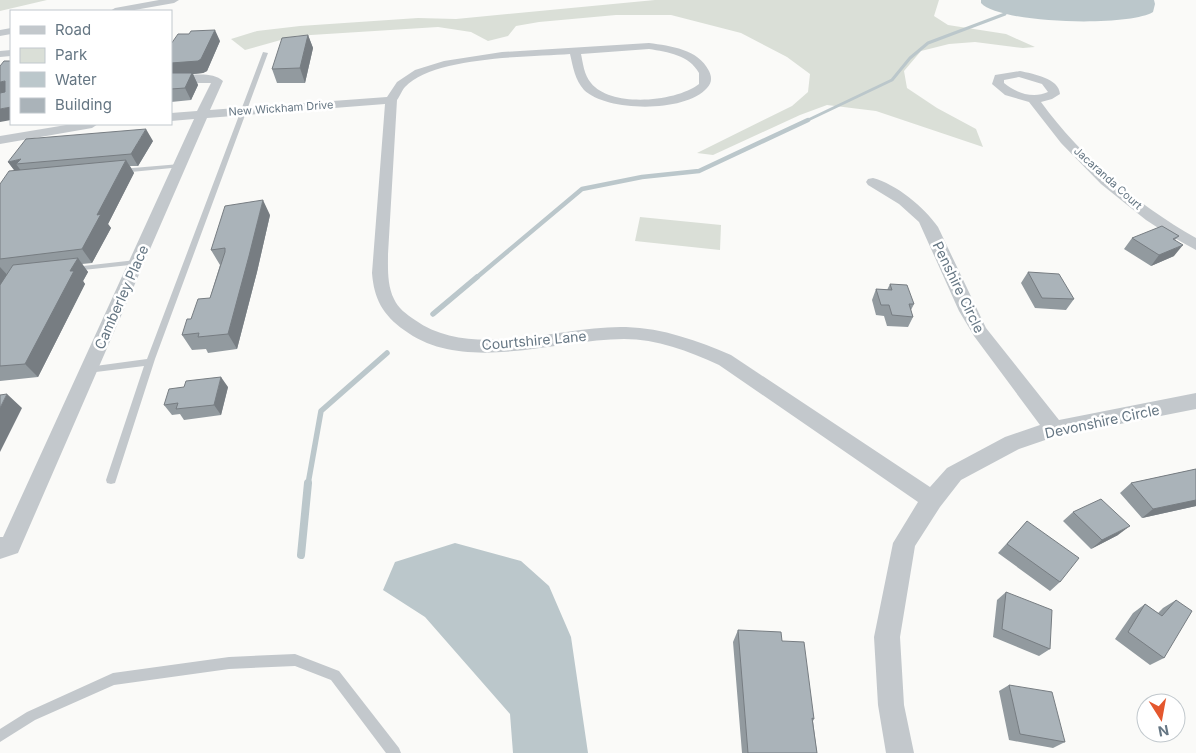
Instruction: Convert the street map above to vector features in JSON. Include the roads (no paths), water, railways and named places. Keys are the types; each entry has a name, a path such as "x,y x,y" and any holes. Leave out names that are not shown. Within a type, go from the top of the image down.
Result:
{"street":[{"path":"121,10 174,0"},
{"path":"392,100 394,91 400,84 422,70 437,65 477,58 575,51 631,47 664,48 689,57 704,70 706,78 703,87 694,93 676,99 642,103 615,100 596,93 585,83 580,74 575,51"},
{"name":"Camberley Place","path":"0,548 10,546 204,114 217,81 208,78 172,80"},
{"name":"Jacaranda Court","path":"1033,98 1047,120 1104,177 1159,221 1196,245"},
{"name":"New Wickham Drive","path":"172,117 392,100"},
{"name":"Courtshire Lane","path":"392,100 380,276 384,298 391,309 406,324 427,337 454,345 484,346 598,334 645,334 672,339 700,348 725,360 932,500"},
{"path":"0,140 86,125"},
{"name":"Penshire Circle","path":"873,182 912,204 923,215 968,311 980,332 1054,429"},
{"name":"Devonshire Circle","path":"900,753 891,704 887,638 904,544 932,500 954,474 1012,443 1054,429 1196,401"}],"lane":[{"path":"111,480 150,362 265,53"},
{"path":"112,172 180,166"},
{"path":"69,270 136,262"},
{"path":"88,370 150,362"},
{"path":"0,736 31,716 112,678 229,663 295,660 335,675 394,753"}],"water":[{"path":"981,0 1154,0 1155,4 1153,12 1139,17 1119,20 1065,21 1037,19 993,10 981,3"},
{"path":"455,543 521,561 549,586 571,637 588,753 513,753 510,714 425,617 383,590 395,562"}],"waterway":[{"path":"806,121 892,80 910,58 928,43 1005,14"},
{"path":"476,278 582,189 642,177 699,171 808,120"},
{"path":"433,314 477,277"},
{"path":"308,484 321,411 387,353"},
{"path":"301,555 308,483"}]}
